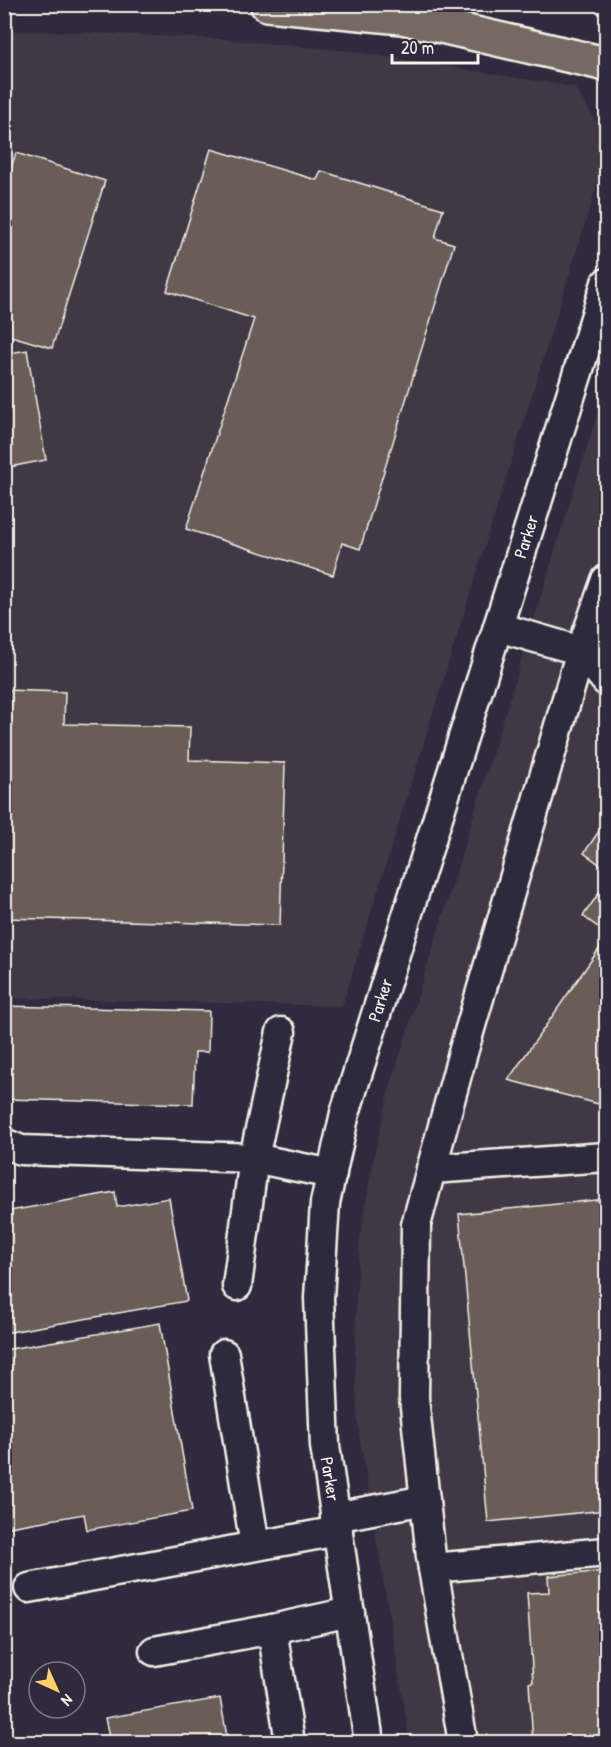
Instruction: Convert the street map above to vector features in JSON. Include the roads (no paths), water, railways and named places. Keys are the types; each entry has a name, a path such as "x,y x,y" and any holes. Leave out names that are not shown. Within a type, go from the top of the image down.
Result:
{"main road":[{"path":"267,4 402,17 606,64"}],"street":[{"name":"Parker","path":"369,1743 325,1446 319,1298 326,1203 345,1113 606,283"},
{"path":"463,1743 433,1568 414,1398 416,1225 462,1056 594,651 606,580"},
{"path":"498,627 594,651"},
{"path":"594,651 606,681"},
{"path":"237,1286 254,1158 281,1032"},
{"path":"4,1143 21,1150 254,1158 332,1174"},
{"path":"431,1169 606,1157"},
{"path":"224,1354 255,1546"},
{"path":"29,1588 255,1546 425,1500"},
{"path":"433,1568 606,1552"},
{"path":"154,1651 350,1612"},
{"path":"272,1629 290,1743"}]}
